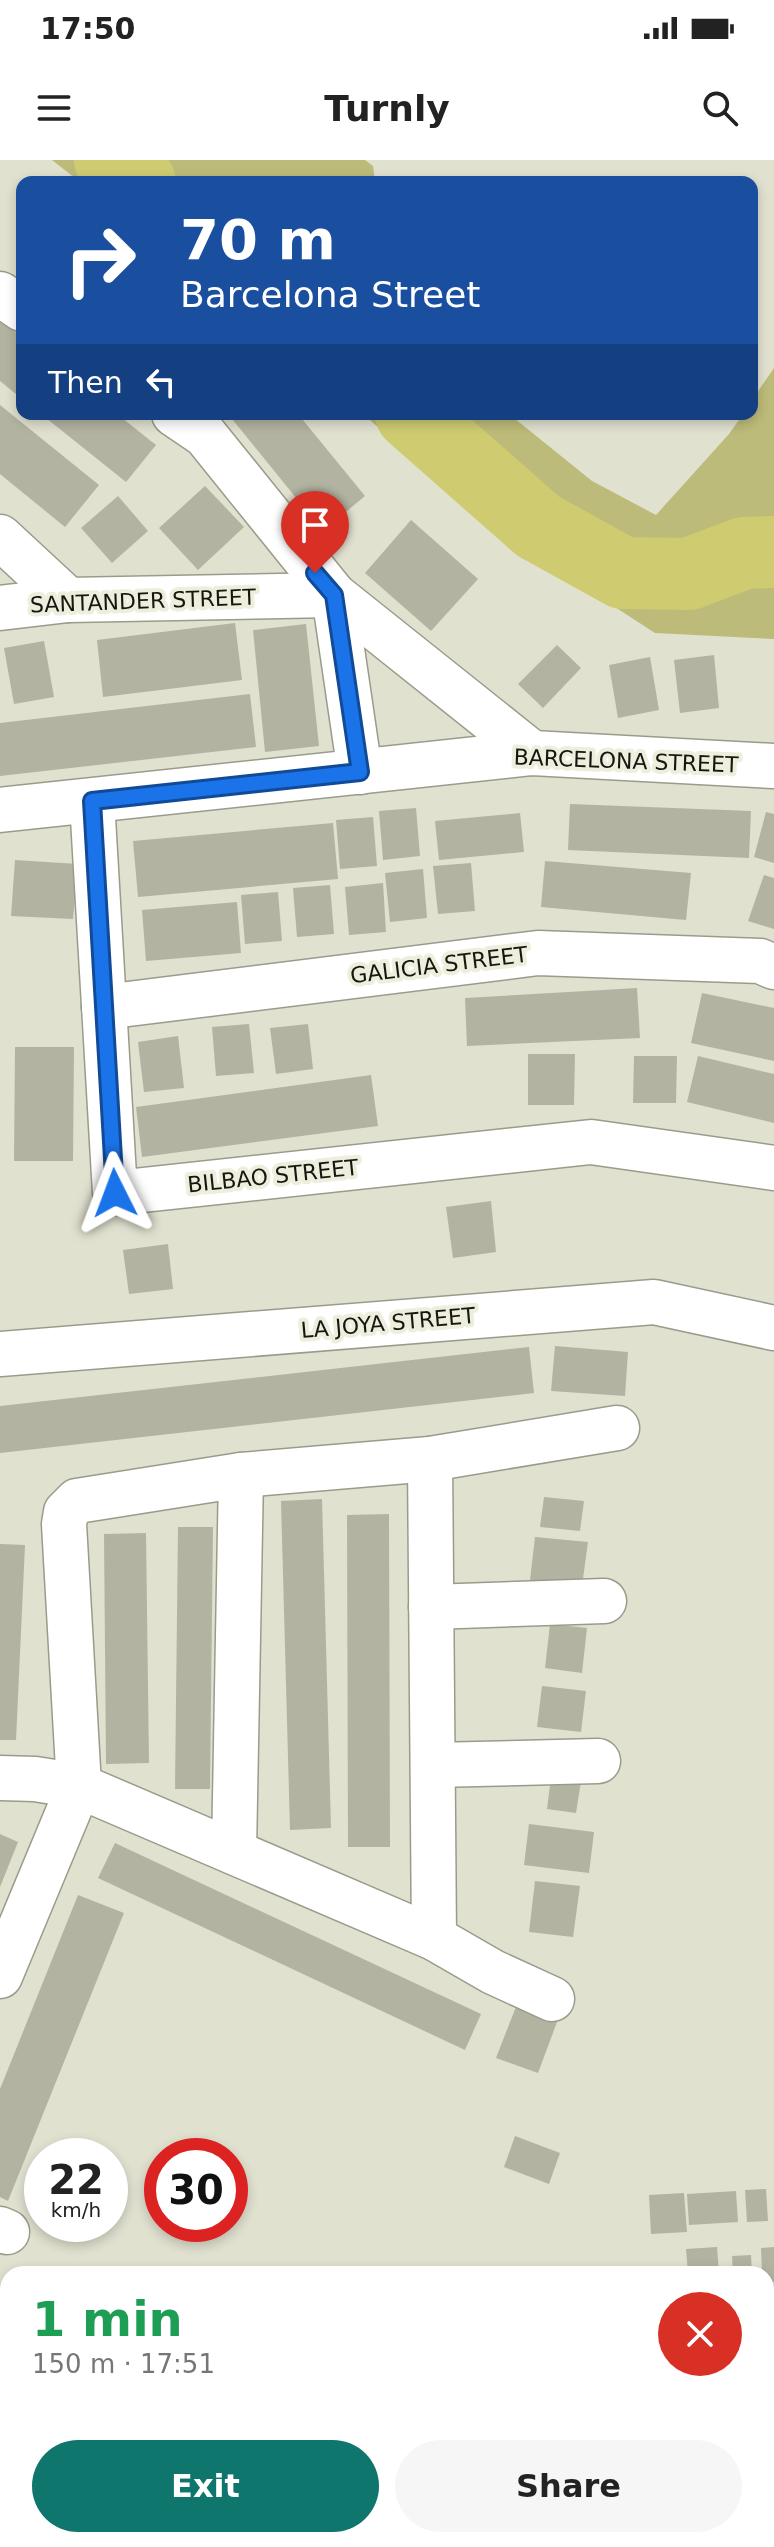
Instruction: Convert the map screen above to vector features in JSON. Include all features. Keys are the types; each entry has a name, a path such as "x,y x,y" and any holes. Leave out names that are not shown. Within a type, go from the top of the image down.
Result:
{"street":[{"path":"183,420 205,435 334,595 532,753"},
{"path":"0,537 68,600"},
{"path":"334,595 360,772"},
{"name":"SANTANDER STREET","path":"0,608 68,600 334,595"},
{"name":"BARCELONA STREET","path":"0,810 532,753 774,766"},
{"name":"BILBAO STREET","path":"92,801 115,1193 591,1142 774,1168"},
{"name":"GALICIA STREET","path":"104,1007 538,953 760,961 774,967"},
{"name":"LA JOYA STREET","path":"0,1354 654,1302 774,1328"},
{"path":"0,1976 79,1786 64,1524 66,1512 77,1501 241,1475 430,1459 617,1428"},
{"path":"430,1459 434,1938"},
{"path":"234,1852 241,1475"},
{"path":"431,1607 604,1601"},
{"path":"433,1765 598,1761"},
{"path":"0,1778 35,1779 79,1786 434,1938 493,1972 552,1999"}],"shaded area":[{"path":"52,160 365,160 373,166 374,176 72,176"},
{"path":"774,368 774,639 655,633 496,530 370,420 516,420 592,481 656,515 739,420 758,420 758,391"}],"building":[{"path":"0,320 16,332 16,394 0,381"},
{"path":"0,405 99,485 65,527 0,474"},
{"path":"48,420 125,420 156,445 126,482"},
{"path":"233,420 303,420 365,496 323,531"},
{"path":"205,486 244,527 198,570 159,528"},
{"path":"118,496 148,531 112,563 81,528"},
{"path":"411,520 478,579 431,631 365,573"},
{"path":"235,623 242,680 103,697 97,640"},
{"path":"306,624 319,746 265,752 253,630"},
{"path":"44,641 54,697 14,704 4,648"},
{"path":"557,645 581,668 543,708 518,684"},
{"path":"714,655 719,708 680,713 674,660"},
{"path":"650,657 659,710 618,718 609,665"},
{"path":"250,694 256,747 0,776 0,723"},
{"path":"570,804 751,811 749,858 568,850"},
{"path":"416,808 420,856 383,860 379,811"},
{"path":"766,812 774,814 774,863 754,857"},
{"path":"520,813 524,852 439,860 435,821"},
{"path":"373,817 377,866 340,869 336,820"},
{"path":"333,823 338,879 138,897 133,841"},
{"path":"15,860 78,864 73,919 11,916"},
{"path":"545,861 691,873 686,920 541,907"},
{"path":"471,863 475,911 438,914 433,866"},
{"path":"423,869 427,918 390,922 385,873"},
{"path":"764,875 774,878 774,929 748,921"},
{"path":"383,883 386,932 349,935 345,887"},
{"path":"330,885 334,934 297,937 293,888"},
{"path":"278,892 282,941 245,944 241,895"},
{"path":"237,902 241,953 146,961 142,910"},
{"path":"637,988 640,1038 467,1046 465,998"},
{"path":"702,993 774,1008 774,1061 691,1043"},
{"path":"249,1024 254,1073 216,1076 212,1027"},
{"path":"308,1024 313,1069 276,1074 270,1028"},
{"path":"178,1036 184,1088 144,1092 138,1042"},
{"path":"15,1047 74,1047 73,1161 14,1161"},
{"path":"528,1054 575,1054 574,1105 528,1105"},
{"path":"634,1056 677,1056 676,1103 633,1103"},
{"path":"698,1056 774,1074 774,1123 687,1102"},
{"path":"371,1075 378,1126 142,1157 136,1107"},
{"path":"491,1201 496,1252 453,1258 446,1207"},
{"path":"168,1244 173,1289 129,1294 123,1250"},
{"path":"555,1346 628,1352 625,1396 551,1391"},
{"path":"529,1347 534,1393 0,1453 0,1406"},
{"path":"544,1497 584,1501 580,1531 540,1527"},
{"path":"322,1499 331,1828 290,1830 281,1501"},
{"path":"389,1514 390,1847 348,1847 347,1515"},
{"path":"178,1527 213,1527 210,1789 175,1789"},
{"path":"146,1533 149,1763 106,1764 104,1534"},
{"path":"535,1537 588,1542 582,1586 530,1580"},
{"path":"0,1544 25,1545 16,1740 0,1740"},
{"path":"550,1624 587,1628 582,1673 545,1668"},
{"path":"542,1686 586,1691 581,1732 537,1727"},
{"path":"551,1777 581,1781 576,1813 547,1809"},
{"path":"529,1824 594,1832 589,1873 524,1865"},
{"path":"0,1834 18,1842 0,1887"},
{"path":"115,1843 481,2014 465,2050 98,1878"},
{"path":"535,1881 580,1886 573,1937 529,1932"},
{"path":"78,1895 124,1913 33,2138 24,2138 24,2161 8,2201 0,2197 0,2089"},
{"path":"519,1999 560,2014 538,2073 496,2058"},
{"path":"515,2136 560,2153 549,2184 504,2167"},
{"path":"766,2189 768,2221 747,2222 745,2190"},
{"path":"736,2191 738,2222 689,2225 687,2194"},
{"path":"684,2193 687,2232 651,2234 649,2195"},
{"path":"717,2247 718,2266 687,2266 686,2249"},
{"path":"774,2247 774,2266 762,2266 761,2248"},
{"path":"751,2255 752,2266 733,2266 732,2256"}],"waterway":[{"path":"110,160 132,176"},
{"path":"418,420 538,526 623,573 689,574 744,553 774,552"}],"route":[{"path":"115,1193 92,801 360,772 334,595 315,573"}]}
